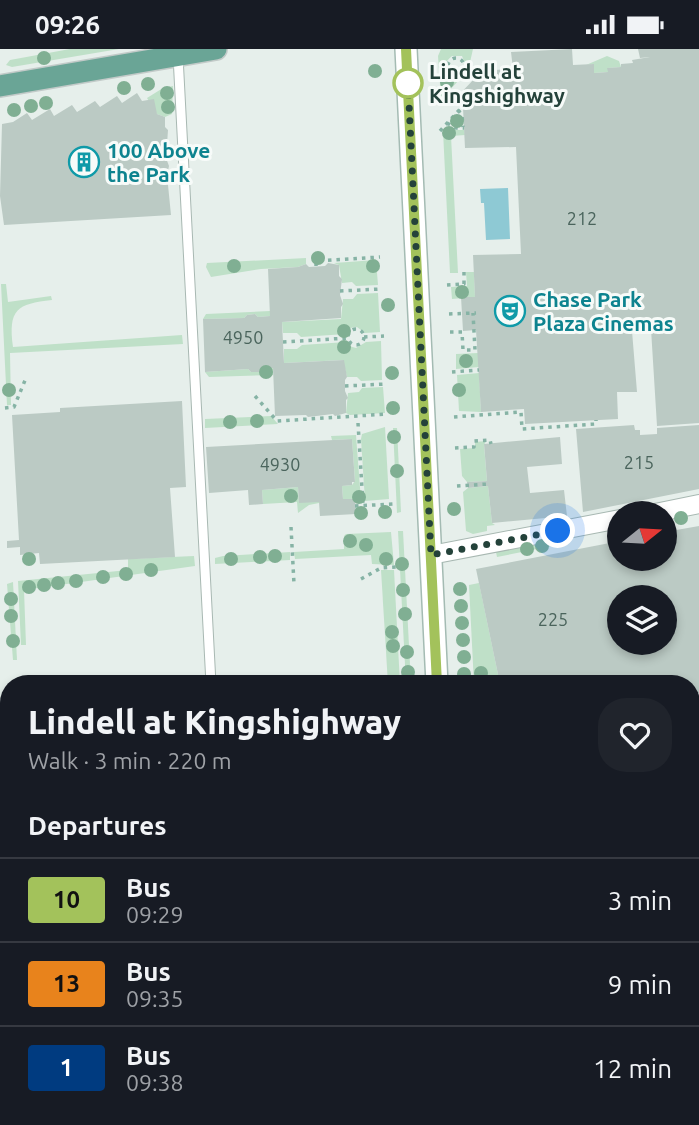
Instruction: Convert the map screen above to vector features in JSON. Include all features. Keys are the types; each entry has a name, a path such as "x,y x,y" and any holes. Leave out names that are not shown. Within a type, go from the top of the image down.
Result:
{"main road":[{"path":"0,86 216,49"},
{"path":"406,49 437,675"}],"street":[{"path":"677,508 699,504"},
{"path":"431,555 607,521"}],"lane":[{"path":"178,56 211,675"}],"path":[{"path":"452,58 462,60 465,65 462,72 457,74 450,70 448,65 452,58"},
{"path":"462,72 470,79"},
{"path":"440,131 447,123 460,109 464,127 456,128 447,123"},
{"path":"316,267 316,261 380,257"},
{"path":"447,285 464,284 464,272"},
{"path":"340,291 382,289"},
{"path":"449,314 474,313 475,350 463,350 462,332 450,332"},
{"path":"354,330 362,332 364,337 362,342 356,345 351,344 348,338 354,330"},
{"path":"364,337 384,336"},
{"path":"283,342 348,338"},
{"path":"452,373 479,370"},
{"path":"5,408 14,407 26,378"},
{"path":"345,386 386,384"},
{"path":"255,396 277,421 388,414"},
{"path":"454,417 521,412 522,429 596,424 596,420"},
{"path":"358,423 363,505"},
{"path":"455,448 474,447 474,441 491,440 491,444"},
{"path":"457,486 488,484"},
{"path":"355,506 393,504"},
{"path":"291,527 294,584"},
{"path":"361,579 381,568 396,567"}],"green space":[{"path":"70,49 119,49 12,67 6,65 10,60"},
{"path":"441,49 473,49 468,71 462,56 452,56 448,60 447,70 461,78 441,99 438,56"},
{"path":"607,56 619,61 621,67 594,73 594,64 586,65"},
{"path":"173,86 172,114 165,117 157,114 147,98 163,88"},
{"path":"447,127 464,130 465,135 451,136 458,273 450,273 443,131"},
{"path":"306,258 306,264 298,267 261,269 211,277 206,267 207,263"},
{"path":"376,260 378,285 356,286 352,282 342,283 339,265 334,263"},
{"path":"466,272 474,272 475,297 452,299 451,287 467,286"},
{"path":"1,284 6,284 8,302 51,296 52,300 30,304 18,311 12,324 13,347 182,335 183,344 10,353 11,405 7,405"},
{"path":"378,293 380,332 365,333 357,327 350,328 346,334 301,337 297,333 283,333 282,322 341,319 343,299 353,299 357,294"},
{"path":"270,311 270,316 258,317 255,314 244,318 203,319 206,314"},
{"path":"381,341 382,380 361,381 357,377 347,377 343,360 284,363 284,349 346,342 356,348 366,342"},
{"path":"478,353 479,367 456,369 456,354"},
{"path":"273,368 273,375 209,377 205,372 248,369 258,372"},
{"path":"479,373 481,412 459,411 457,375"},
{"path":"383,387 385,413 346,413 348,393 359,392 362,388"},
{"path":"271,416 278,424 205,428 205,419"},
{"path":"385,427 389,499 365,501 362,434"},
{"path":"393,428 397,428 401,512 397,513"},
{"path":"356,435 361,501 343,499 342,486 352,485 355,481 352,439 332,440 331,436"},
{"path":"486,441 487,481 467,482 462,476 460,449 475,448 475,442"},
{"path":"488,486 492,523 495,525 487,526 487,531 473,534 466,531 463,492 468,488"},
{"path":"298,487 299,502 319,503 309,505 298,513 297,502 263,504 262,490"},
{"path":"398,531 403,531 411,675 406,675"},
{"path":"391,532 394,565 372,564 371,555 295,559 294,552 344,549 346,534"},
{"path":"553,541 557,545 497,557 496,552"},
{"path":"290,552 290,560 215,564 215,558 223,556"},
{"path":"194,556 195,566 24,590 26,645 21,645 18,581 128,570 128,559"},
{"path":"381,570 394,570 400,675 387,675"},
{"path":"13,582 17,660 13,660 7,584"},
{"path":"479,583 498,675 474,675 469,585"}],"water":[{"path":"508,188 510,239 486,240 484,203 481,203 480,189"}],"building":[{"path":"572,49 573,65 594,64 594,73 608,72 607,68 621,67 621,64 633,63 632,60 650,57 640,58 638,49 699,49 699,423 657,426 651,329 632,331 637,392 617,392 618,419 525,424 524,409 481,412 476,330 463,331 461,297 475,297 473,255 521,254 516,147 465,148 463,108 454,100 476,77 493,76 493,70 513,69 511,52"},
{"name":"100 Above the Park","path":"137,93 142,101 154,99 157,114 165,117 165,127 168,130 166,158 169,166 167,175 171,215 4,225 0,196 2,124 13,122 27,113 32,120 50,109 54,116 72,105 77,112 95,101 100,107 117,96 122,103"},
{"path":"328,263 339,265 343,304 341,318 282,322 284,363 344,360 347,377 345,391 348,398 346,413 335,416 275,416 273,368 259,372 251,372 248,369 205,372 203,319 244,318 255,314 258,317 270,316 268,269 306,264 309,267 325,266"},
{"path":"182,401 186,487 170,488 175,557 40,564 39,553 20,555 20,547 7,548 7,541 19,540 12,415 60,412 60,408"},
{"path":"634,425 635,430 640,430 640,435 657,434 657,428 699,425 699,489 638,501 607,501 607,507 583,512 576,429"},
{"path":"560,437 562,464 527,467 530,493 564,490 567,516 492,523 488,486 468,488 467,482 487,481 484,444"},
{"path":"352,439 355,482 342,486 343,499 355,499 356,514 320,516 319,502 299,503 298,487 262,490 263,504 249,505 248,490 209,493 206,447"},
{"path":"699,526 699,675 498,675 476,569 607,544 607,571 677,571 677,530"}],"bus line":[{"name":"10","path":"406,49 437,675"}],"place":[{"name":"Lindell at Kingshighway","path":"408,83"},
{"name":"100 Above the Park","path":"84,162"},
{"name":"Chase Park Plaza Cinemas","path":"510,311"}],"route":[{"path":"408,83 431,555 558,531"}]}
